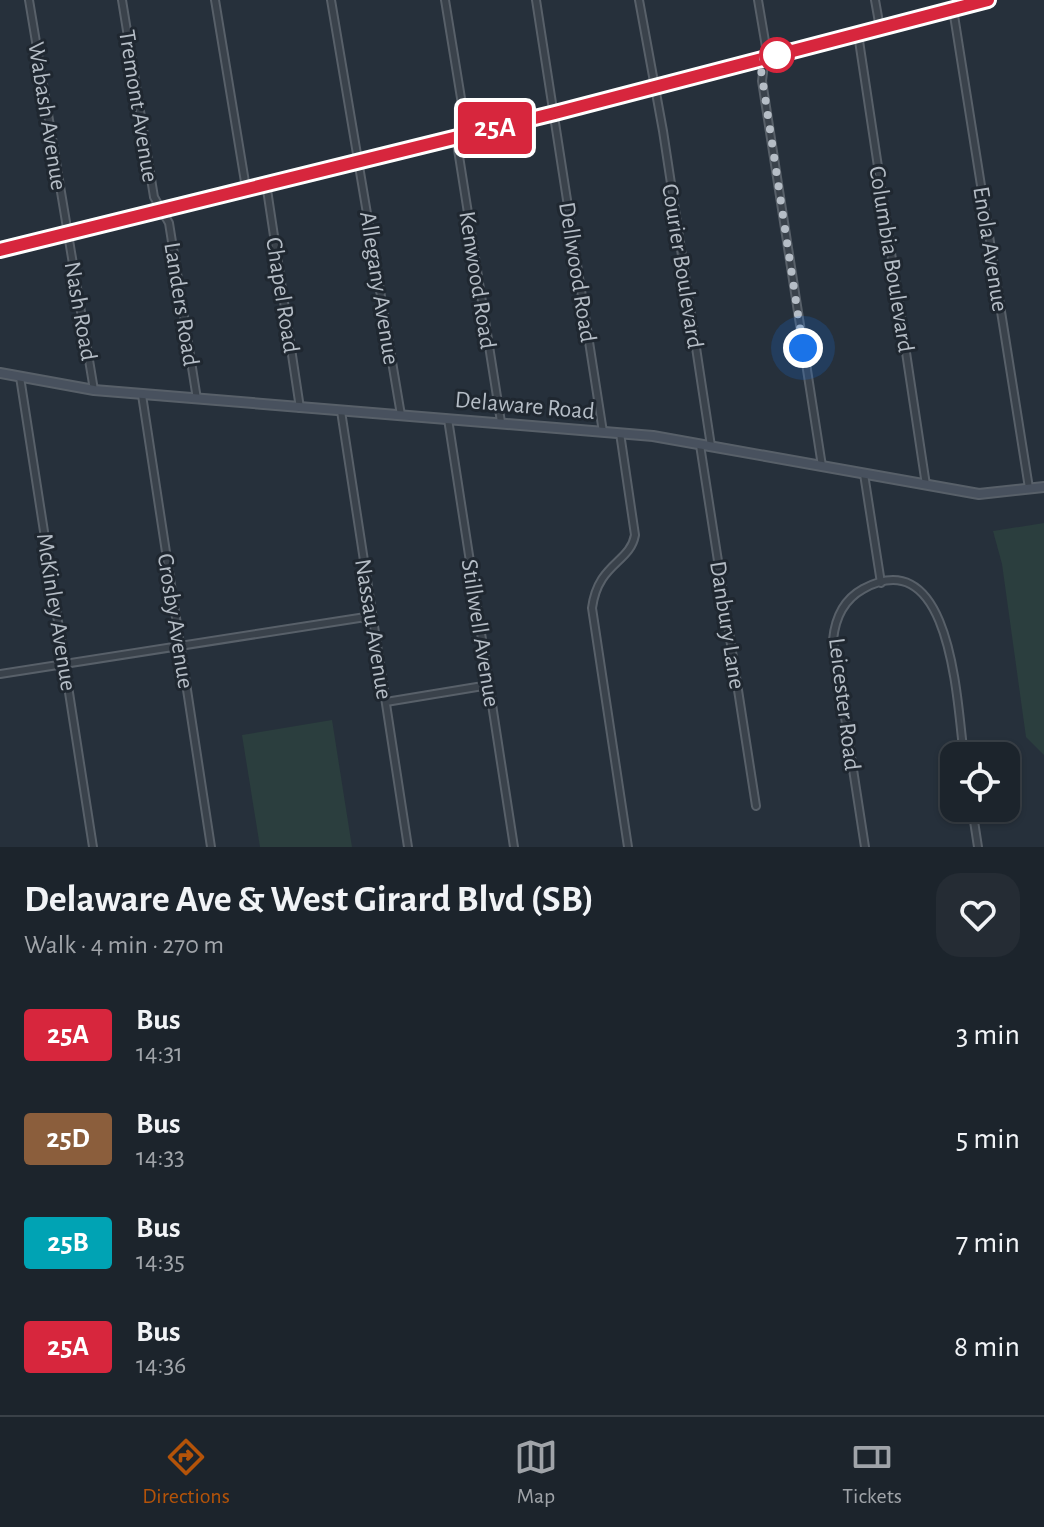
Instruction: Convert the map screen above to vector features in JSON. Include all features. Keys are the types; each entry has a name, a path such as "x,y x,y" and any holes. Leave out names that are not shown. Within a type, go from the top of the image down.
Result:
{"main road":[{"path":"0,250 555,113 986,0"}],"street":[{"name":"Wabash Avenue","path":"29,0 67,232"},
{"name":"Tremont Avenue","path":"122,0 154,197 162,210"},
{"path":"215,0 246,188"},
{"name":"Allegany Avenue","path":"331,0 401,415"},
{"path":"445,0 467,135"},
{"name":"Dellwood Road","path":"536,0 603,432"},
{"name":"Courier Boulevard","path":"639,0 711,446"},
{"path":"758,0 766,47 762,81 822,466"},
{"path":"875,0 880,28"},
{"name":"Enola Avenue","path":"953,9 1029,488"},
{"name":"Columbia Boulevard","path":"858,34 926,485"},
{"name":"Kenwood Road","path":"456,137 501,422"},
{"name":"Chapel Road","path":"266,183 300,408"},
{"name":"Landers Road","path":"162,210 169,223 197,399"},
{"name":"Nash Road","path":"67,232 94,390"},
{"name":"Delaware Road","path":"0,373 94,390 142,395 620,433 711,446 979,494 1044,487"},
{"name":"McKinley Avenue","path":"20,377 93,847"},
{"name":"Crosby Avenue","path":"142,395 211,847"},
{"name":"Nassau Avenue","path":"341,411 408,847"},
{"name":"Stillwell Avenue","path":"448,419 514,847"},
{"path":"620,433 635,535 630,549 601,577 592,608 628,847"},
{"name":"Danbury Lane","path":"700,445 756,806"},
{"path":"864,474 881,583 912,587 928,598 938,611 945,631 962,742"},
{"name":"Leicester Road","path":"865,847 833,640 837,619 848,600 862,589 881,583"},
{"path":"0,674 372,616"},
{"path":"386,702 489,685"},
{"path":"974,822 978,847"}],"shaded area":[{"path":"1044,523 1044,755 1026,737 1002,564 993,531"},
{"path":"332,720 352,847 260,847 242,735"}],"bus line":[{"name":"25A","path":"0,250 555,113 988,0"}],"route":[{"path":"777,55 763,58 761,70 803,348"}]}
